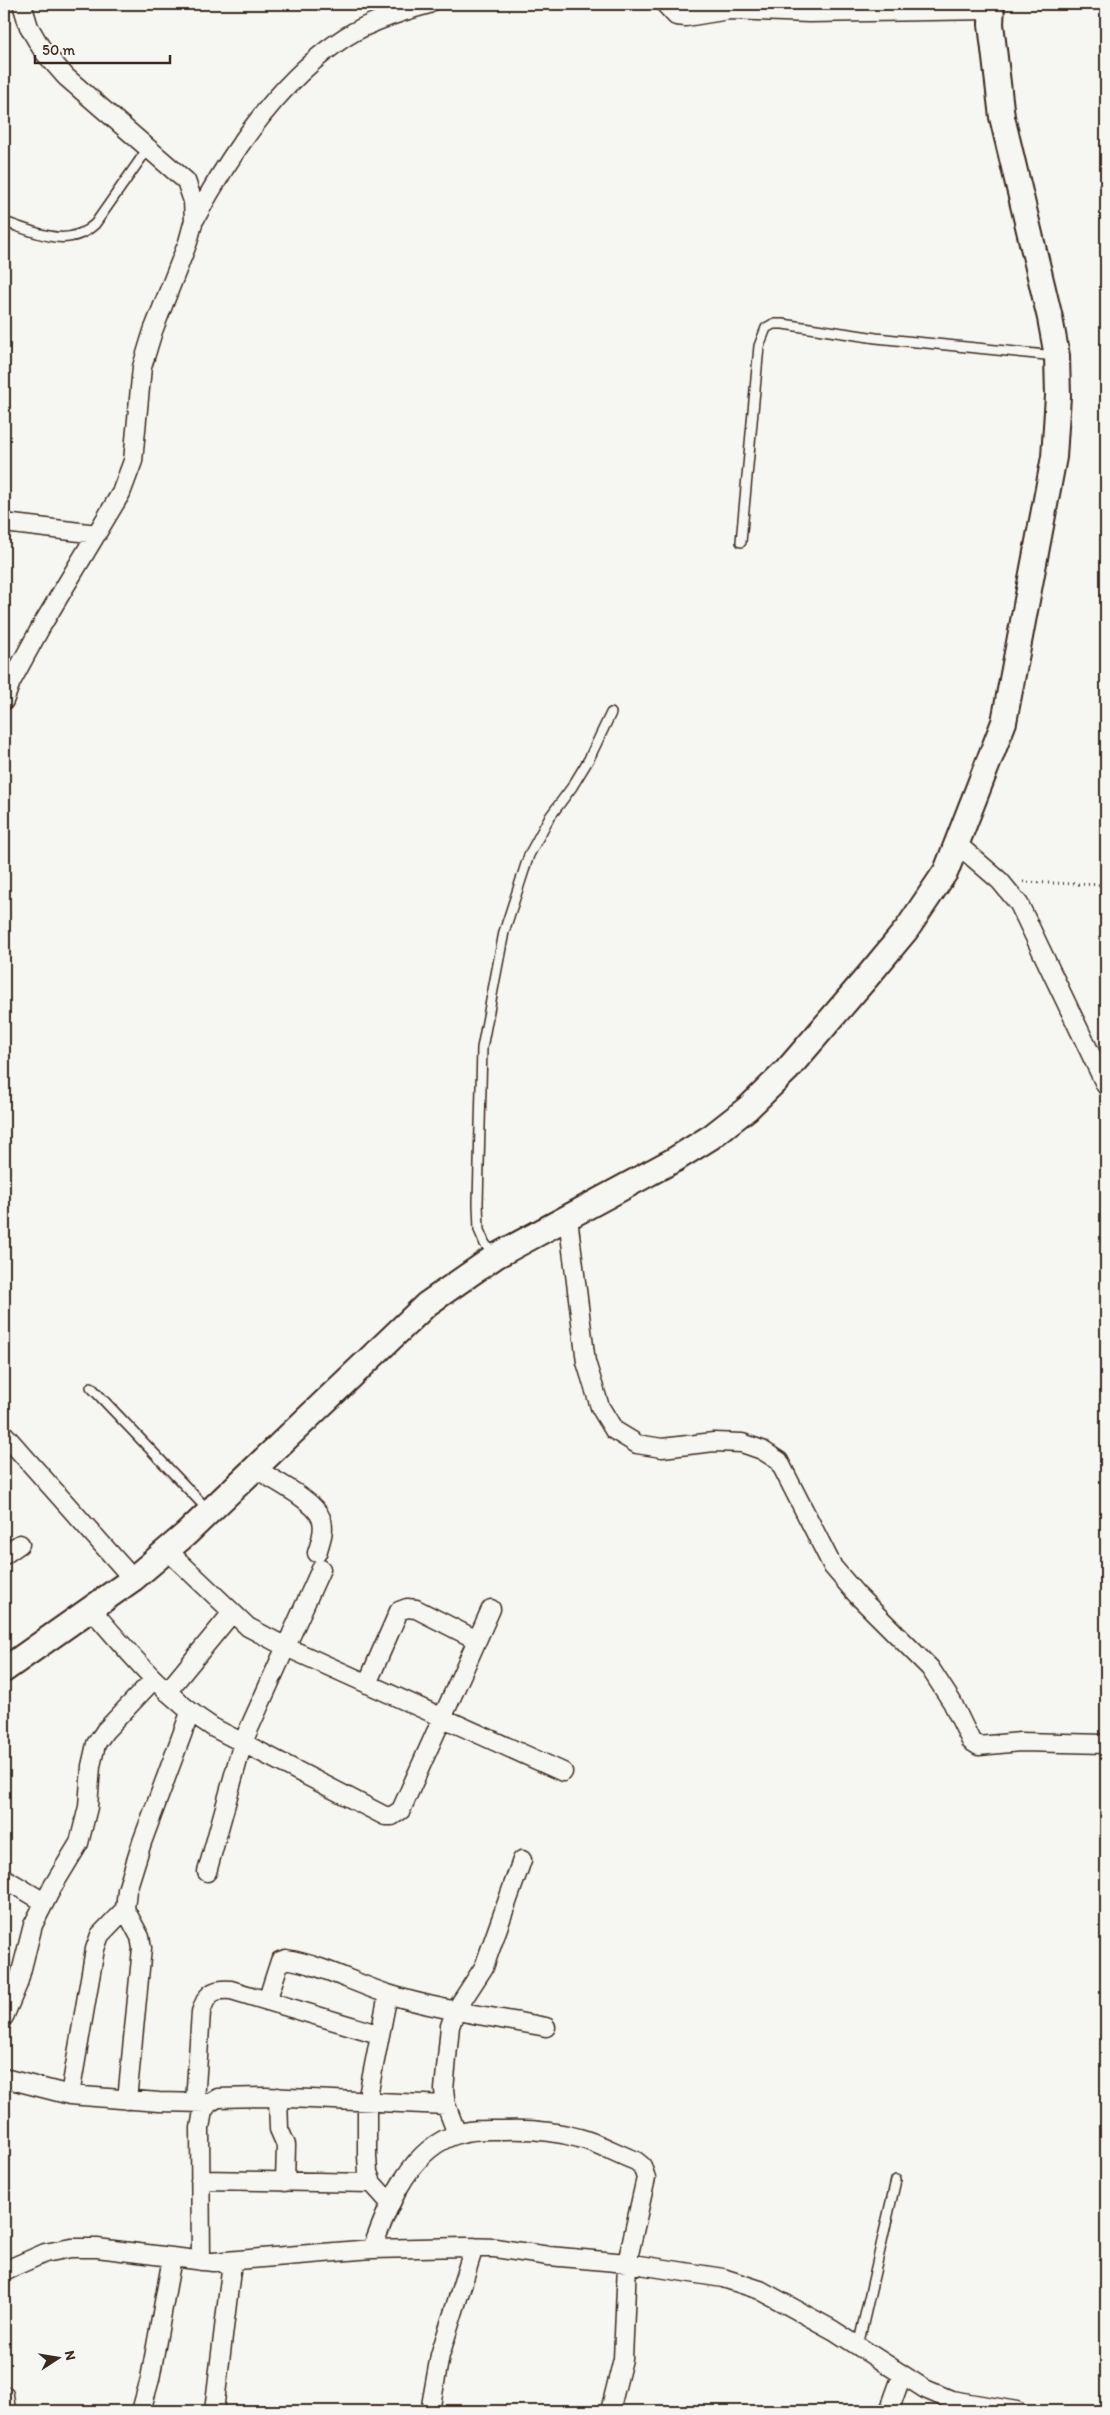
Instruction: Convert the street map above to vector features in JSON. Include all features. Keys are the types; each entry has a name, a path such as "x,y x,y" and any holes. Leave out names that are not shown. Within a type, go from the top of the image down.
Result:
{"street":[{"path":"22,4 29,27 43,51 66,76 186,181 193,201 194,220"},
{"path":"4,701 11,682 42,625 121,493 133,461 142,367 153,331 188,242 194,220 220,172 243,140 298,76 338,41 380,20 430,4"},
{"path":"4,1670 92,1610 133,1579 256,1470 427,1304 496,1256 674,1160 711,1136 748,1108 787,1070 906,929 946,871 957,844 1004,722 1054,457 1058,396 1057,356 1050,318 1002,117 995,63 992,7 828,13 729,10 686,17 676,16 665,4"},
{"path":"4,523 97,534"},
{"path":"957,844 1000,881 1019,904 1106,1086"},
{"path":"568,1218 586,1362 600,1407 614,1430 637,1444 662,1448 714,1442 742,1443 762,1450 779,1461 833,1567 857,1595 930,1668 952,1702 971,1741 979,1746 1020,1742 1106,1744"},
{"path":"4,1434 133,1579"},
{"path":"207,1872 243,1742 286,1647 319,1561 323,1532 322,1519 311,1505 256,1470"},
{"path":"4,1555 20,1544"},
{"path":"166,1550 231,1614 248,1627 286,1647 563,1772"},
{"path":"367,1684 400,1611 407,1608 416,1609 477,1640"},
{"path":"92,1610 154,1679 190,1713 214,1728 386,1816 392,1816 400,1810 491,1609"},
{"path":"167,1692 231,1614"},
{"path":"4,2017 18,1984 30,1934 44,1902 79,1843 88,1807 91,1766 96,1744 105,1730 154,1679"},
{"path":"127,2100 142,1948 140,1937 125,1909 127,1890 142,1842 190,1713"},
{"path":"456,2134 446,2105 444,2090 447,2043 456,2010 484,1967 522,1860"},
{"path":"4,1878 44,1902"},
{"path":"70,2095 95,1949 100,1935 125,1909"},
{"path":"267,2000 280,1961 286,1960 324,1970 388,1994 456,2010 546,2027"},
{"path":"201,2261 201,2012 205,2000 212,1992 220,1989 267,2000 378,2034"},
{"path":"388,1994 378,2034 367,2100 367,2164 372,2183 378,2193 390,2203"},
{"path":"4,2078 70,2095 127,2100 202,2103 218,2098 278,2097 446,2105"},
{"path":"278,2097 279,2129 286,2145 285,2182"},
{"path":"372,2249 390,2203 402,2180 418,2160 456,2134 478,2130 514,2130 562,2134 582,2139 642,2166 646,2178 645,2188 627,2263 623,2359 610,2411"},
{"path":"200,2180 372,2183"},
{"path":"430,2411 440,2355 474,2247"},
{"path":"4,2271 45,2253 71,2248 97,2248 172,2258 232,2262 372,2249 474,2247 627,2263 722,2278 760,2290 800,2310 925,2389 951,2400 1017,2411"},
{"path":"141,2411 150,2379 172,2258"},
{"path":"214,2411 232,2262"},
{"path":"888,2411 902,2375"},
{"path":"4,2395 6,2411"}],"lane":[{"path":"4,222 64,239 84,234 95,224 149,147"},
{"path":"741,542 759,346 766,328 773,324 783,324 876,338 1057,356"},
{"path":"496,1256 485,1244 479,1230 478,1203 482,1048 504,932 528,855 549,818 572,787 589,759 610,713"},
{"path":"91,1388 210,1511"},
{"path":"858,2346 896,2180"}],"path":[{"path":"1000,881 1106,885"}]}
